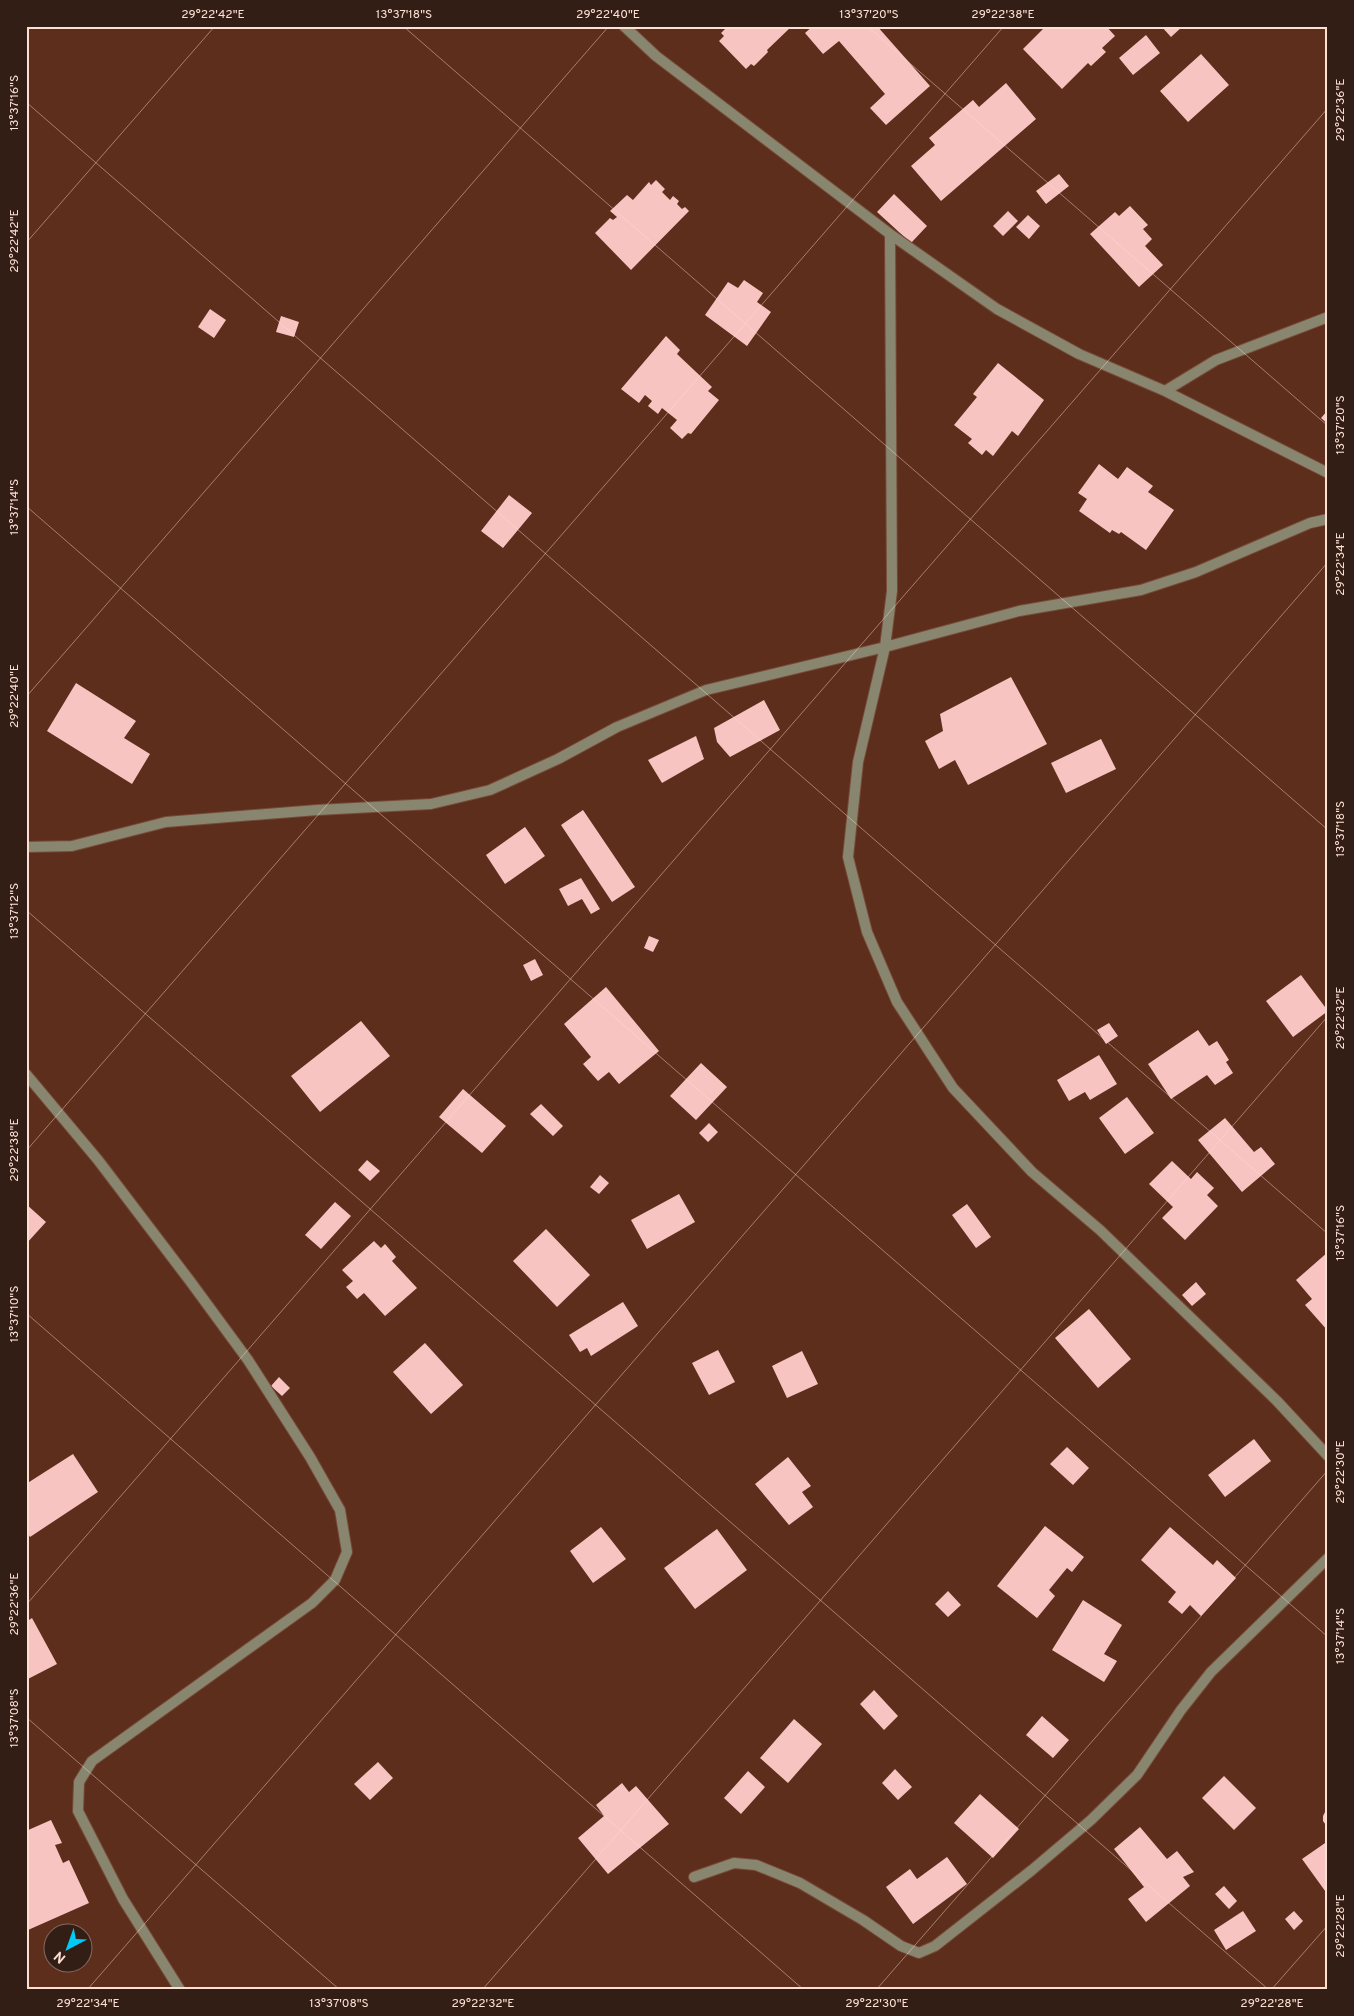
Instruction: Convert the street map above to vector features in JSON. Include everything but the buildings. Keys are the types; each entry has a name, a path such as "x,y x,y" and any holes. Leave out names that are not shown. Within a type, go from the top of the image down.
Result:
{"street":[{"path":"624,26 656,56 890,234 997,309 1079,354 1165,391 1328,473"},
{"path":"890,234 892,582 885,647 858,762 848,857 867,932 897,1002 953,1088 1032,1172 1100,1230 1277,1401 1328,1456"},
{"path":"1165,391 1216,360 1328,317"},
{"path":"26,846 72,846 166,822 317,810 431,804 490,790 558,760 617,727 706,690 885,647 1019,611 1142,590 1196,572 1310,523 1328,519"},
{"path":"26,1074 98,1160 248,1360 310,1456 340,1510 346,1543 347,1552 335,1580 312,1603 92,1761 79,1782 78,1811 88,1834 124,1899 180,1990"},
{"path":"694,1877 734,1863 756,1865 800,1883 863,1920 900,1946 919,1953 935,1946 1032,1870 1090,1820 1137,1775 1181,1710 1211,1672 1328,1558"}]}
